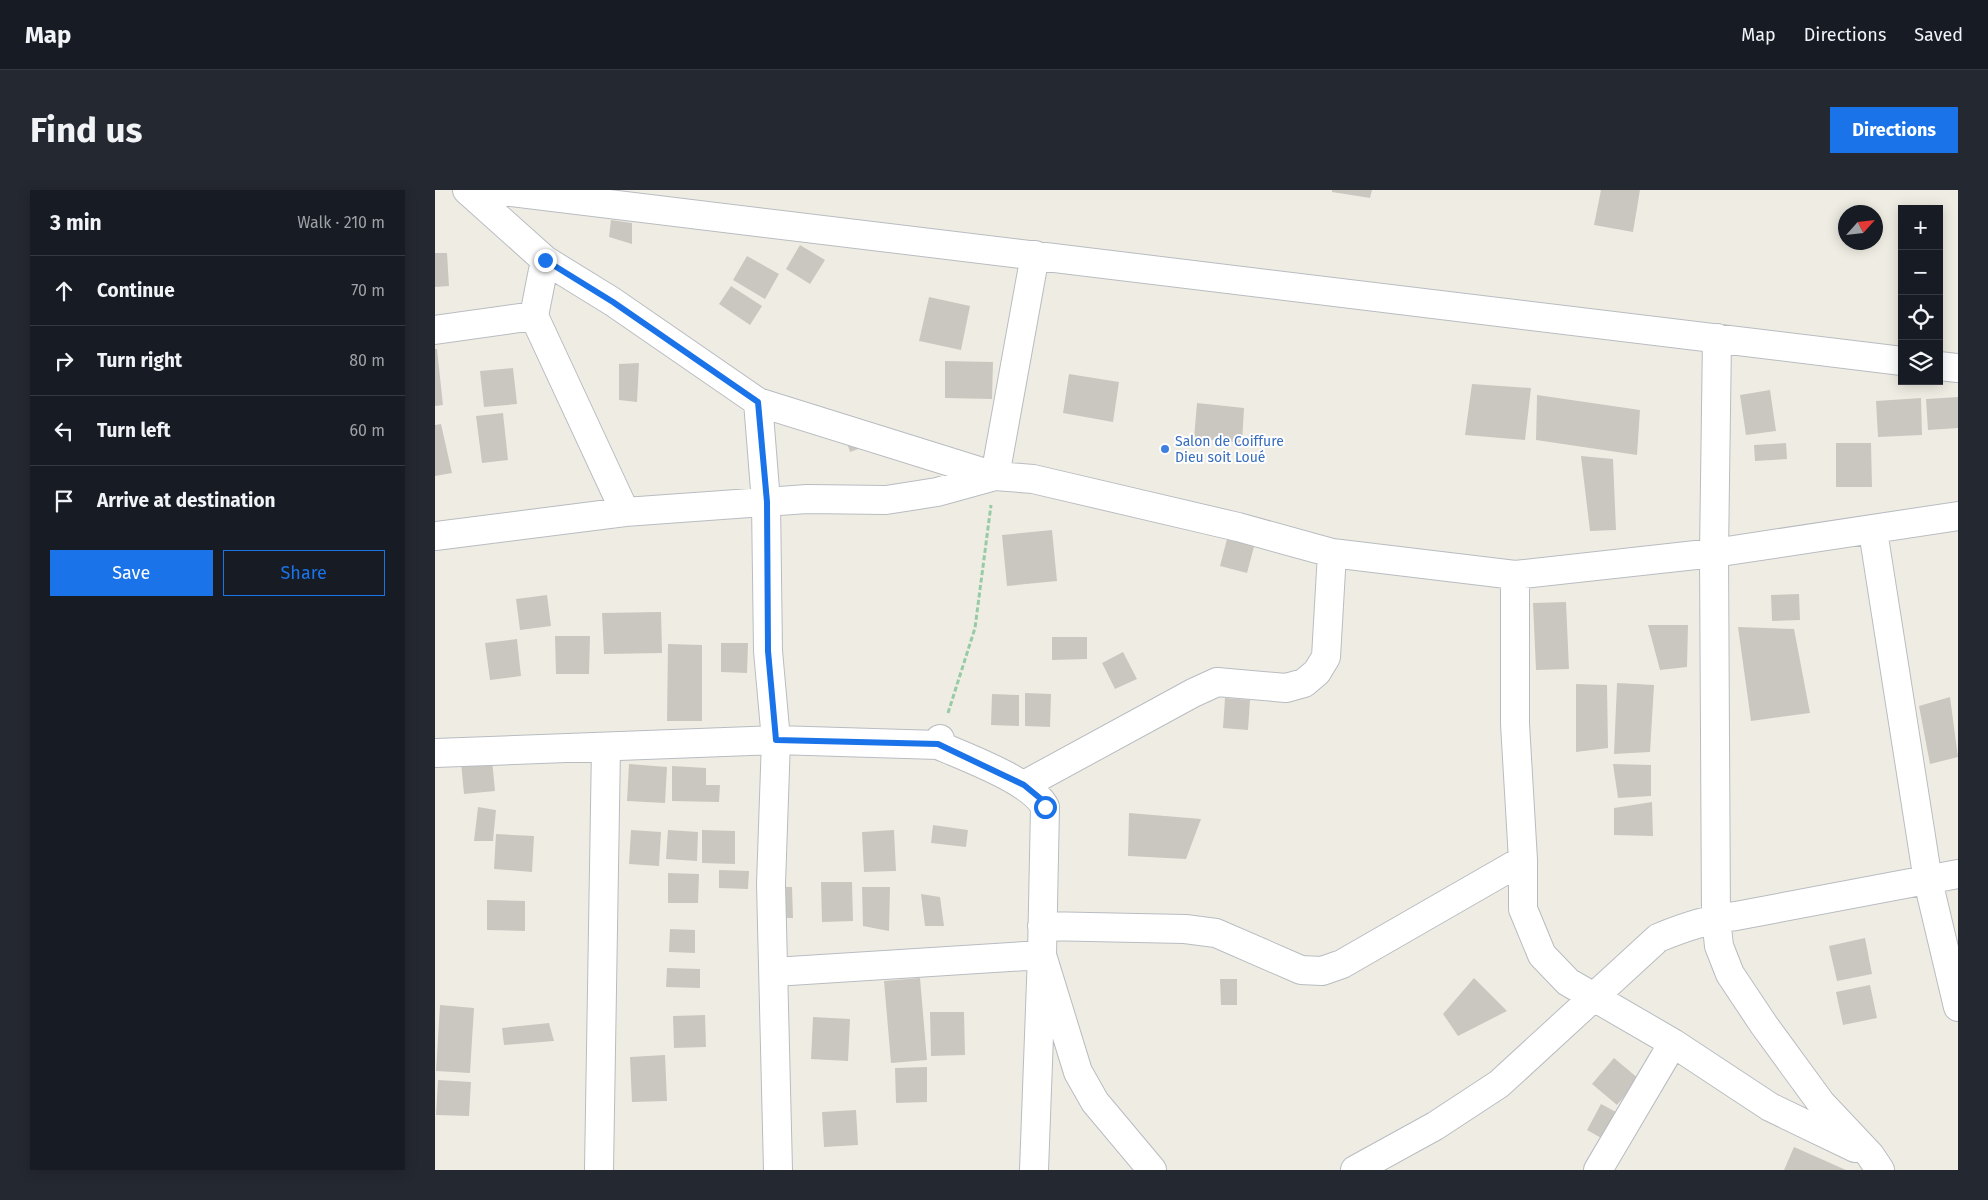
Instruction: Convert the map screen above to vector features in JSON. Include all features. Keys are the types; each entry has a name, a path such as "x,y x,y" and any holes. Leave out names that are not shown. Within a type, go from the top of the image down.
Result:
{"street":[{"path":"467,190 545,260 613,302 758,402 995,476 1042,482 1238,527 1332,553 1515,575 1714,553 1958,516"},
{"path":"494,190 1898,361"},
{"path":"995,476 1035,255"},
{"path":"545,260 534,316 625,512"},
{"path":"435,330 534,316"},
{"path":"1717,338 1714,553 1715,918 1719,946 1730,974 1763,1025 1821,1103 1875,1162"},
{"path":"1943,366 1958,368"},
{"path":"758,402 767,502 768,651 776,740 771,884 777,1170"},
{"path":"435,536 625,512 807,499 886,500 937,492 995,476"},
{"path":"1873,530 1928,881 1958,1007"},
{"path":"1024,785 1193,693 1217,682 1286,688 1304,683 1317,672 1326,657 1332,553"},
{"path":"1515,575 1515,724 1523,860 1523,910 1542,955 1568,982 1594,999 1673,1043 1770,1107 1875,1162"},
{"path":"435,753 776,740 939,742 1024,785 1041,799 1045,807 1034,1170"},
{"path":"599,1170 606,747"},
{"path":"1042,926 1185,929 1216,933 1301,970 1322,971 1342,964 1523,860"},
{"path":"1355,1170 1435,1126 1499,1084 1594,999 1658,938 1688,925 1715,918 1737,916 1958,874"},
{"path":"774,972 1042,955"},
{"path":"1042,955 1078,1072 1095,1102 1152,1170"},
{"path":"1598,1170 1673,1043"}],"path":[{"path":"939,742 975,628 995,476"}],"building":[{"path":"1332,190 1372,190 1370,198 1332,192"},
{"path":"1601,190 1640,190 1633,232 1594,225"},
{"path":"611,220 632,223 632,244 609,237"},
{"path":"800,245 825,260 810,284 786,269"},
{"path":"435,253 447,253 449,286 435,287"},
{"path":"747,256 779,274 765,299 733,280"},
{"path":"731,286 762,306 750,325 719,304"},
{"path":"929,297 970,306 961,350 919,341"},
{"path":"435,349 437,349 443,405 435,406"},
{"path":"945,361 993,362 992,399 945,398"},
{"path":"639,363 637,402 619,400 619,364"},
{"path":"513,368 517,404 484,407 480,371"},
{"path":"1069,374 1119,382 1113,422 1063,413"},
{"path":"1472,384 1531,388 1525,440 1465,435"},
{"path":"1770,390 1776,431 1746,435 1740,395"},
{"path":"1537,395 1640,410 1637,455 1536,440"},
{"path":"1958,397 1958,428 1928,430 1926,399"},
{"path":"1921,398 1922,435 1878,437 1876,401"},
{"path":"1197,403 1244,408 1242,443 1194,438"},
{"path":"503,413 508,460 482,463 476,416"},
{"path":"441,424 452,473 435,476 435,425"},
{"path":"847,443 861,448 850,452"},
{"path":"1786,443 1787,459 1755,461 1754,445"},
{"path":"1836,443 1871,443 1872,487 1836,487"},
{"path":"1581,456 1613,459 1616,530 1590,531"},
{"path":"1052,530 1057,581 1007,586 1002,535"},
{"path":"1228,535 1255,543 1247,573 1220,566"},
{"path":"1799,594 1800,620 1772,621 1771,595"},
{"path":"547,595 551,626 520,630 516,599"},
{"path":"1566,602 1569,669 1536,670 1533,603"},
{"path":"661,612 662,653 604,654 602,613"},
{"path":"1648,625 1688,625 1687,667 1660,670"},
{"path":"1738,627 1794,629 1810,713 1751,721"},
{"path":"555,636 590,636 589,674 556,674"},
{"path":"1052,637 1087,637 1087,659 1052,660"},
{"path":"517,639 521,676 490,680 485,643"},
{"path":"721,643 748,643 747,673 721,672"},
{"path":"668,644 702,645 702,721 667,721"},
{"path":"1123,652 1137,679 1115,689 1102,663"},
{"path":"1617,683 1654,685 1650,752 1614,754"},
{"path":"1576,684 1607,685 1608,748 1576,752"},
{"path":"1025,693 1051,694 1050,727 1025,726"},
{"path":"992,694 1019,695 1019,726 991,725"},
{"path":"1950,697 1958,757 1930,764 1919,706"},
{"path":"1225,698 1250,700 1248,730 1223,728"},
{"path":"492,759 495,791 464,794 461,762"},
{"path":"629,764 667,767 665,803 627,801"},
{"path":"1613,764 1651,765 1651,796 1618,798"},
{"path":"672,766 706,768 706,785 720,785 719,802 672,801"},
{"path":"1652,802 1653,836 1614,835 1614,808"},
{"path":"478,807 496,810 493,841 474,841"},
{"path":"1129,813 1201,819 1186,859 1128,856"},
{"path":"933,825 968,830 966,847 931,843"},
{"path":"631,830 661,832 659,866 629,864"},
{"path":"668,830 698,832 697,861 666,859"},
{"path":"702,830 735,831 735,864 702,863"},
{"path":"894,830 896,871 864,872 862,832"},
{"path":"496,834 534,836 532,872 494,869"},
{"path":"719,870 749,871 748,889 719,888"},
{"path":"668,873 699,874 698,903 668,903"},
{"path":"821,882 852,882 853,921 822,922"},
{"path":"779,887 792,887 793,918 780,918"},
{"path":"862,887 890,887 889,931 863,926"},
{"path":"921,894 940,897 944,926 925,926"},
{"path":"487,900 525,901 525,931 487,930"},
{"path":"670,929 695,930 695,953 669,952"},
{"path":"1865,938 1872,974 1837,981 1829,946"},
{"path":"667,968 700,969 700,988 666,987"},
{"path":"920,978 927,1060 891,1063 884,981"},
{"path":"1474,978 1507,1011 1458,1036 1443,1014"},
{"path":"1220,979 1237,979 1237,1005 1221,1005"},
{"path":"1870,985 1877,1018 1843,1025 1836,992"},
{"path":"440,1005 474,1008 470,1073 436,1071"},
{"path":"930,1012 964,1012 965,1055 931,1056"},
{"path":"705,1015 706,1047 674,1048 673,1016"},
{"path":"813,1017 850,1019 848,1061 811,1059"},
{"path":"549,1023 554,1041 504,1045 502,1028"},
{"path":"665,1055 667,1101 632,1102 630,1057"},
{"path":"1614,1058 1639,1079 1617,1105 1592,1084"},
{"path":"927,1067 927,1102 896,1103 895,1068"},
{"path":"438,1080 471,1082 469,1116 436,1115"},
{"path":"1601,1104 1616,1112 1603,1139 1587,1130"},
{"path":"856,1110 858,1145 824,1147 822,1112"},
{"path":"1794,1147 1846,1170 1784,1170"}],"place":[{"name":"Salon de Coiffure Dieu soit Loué","path":"1165,449"}],"route":[{"path":"545,260 613,302 758,402 767,502 768,651 776,740 938,744 1024,785 1041,799 1045,807"}]}
